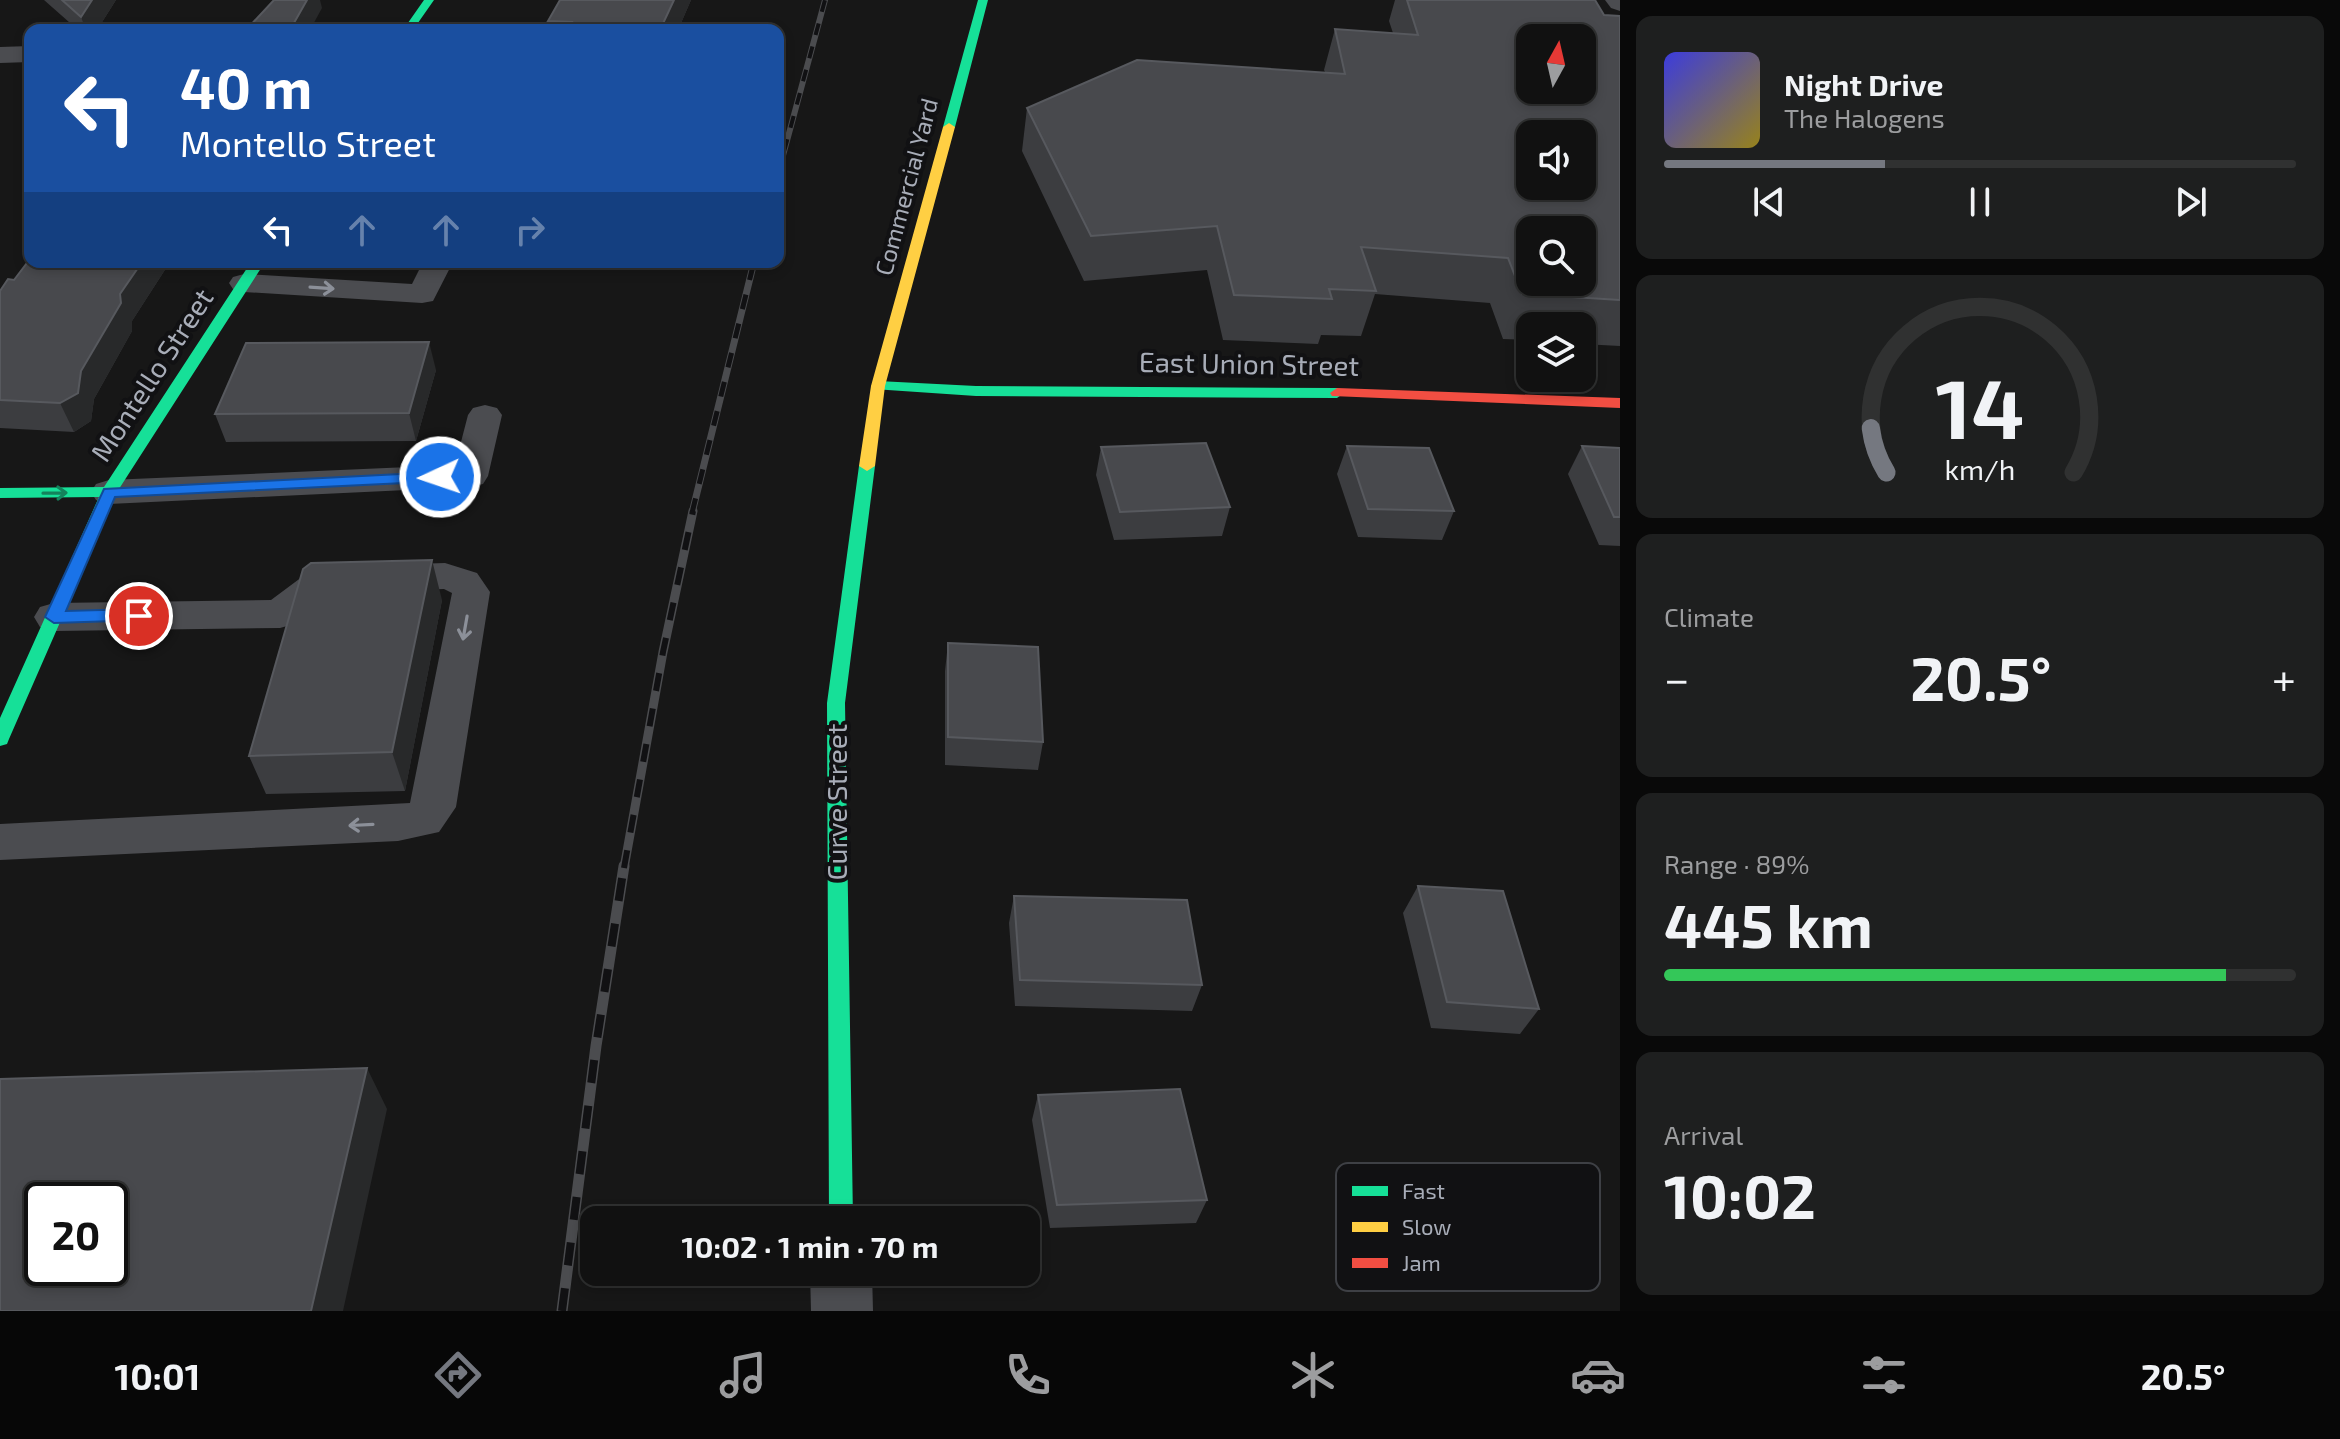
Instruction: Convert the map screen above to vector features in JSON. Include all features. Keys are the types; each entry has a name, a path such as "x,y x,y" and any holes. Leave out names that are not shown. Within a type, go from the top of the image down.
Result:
{"street":[{"path":"412,24 429,0"},
{"name":"Commercial Yard","path":"878,386 983,0"},
{"path":"0,55 24,54"},
{"name":"Montello Street","path":"0,739 109,492 251,272"},
{"name":"East Union Street","path":"878,386 976,391 1292,391 1620,403"},
{"name":"Curve Street","path":"841,1206 836,703 878,386"},
{"path":"0,493 109,492"},
{"path":"841,1286 842,1311"}],"lane":[{"path":"251,272 422,294 435,268"},
{"path":"109,492 470,476 485,415"},
{"path":"0,842 398,823 423,819 434,807 471,592 464,582 445,576 323,580 280,614 54,617"}],"building":[{"path":"62,0 92,0 81,17"},
{"path":"274,0 307,0 293,24 252,24"},
{"path":"560,0 674,0 663,24 548,21"},
{"path":"1407,0 1595,0 1604,15 1620,16 1620,300 1555,296 1596,296 1596,216 1516,216 1516,279 1508,258 1361,247 1376,291 1329,289 1332,299 1234,295 1217,226 1091,236 1027,108 1137,60 1345,74 1335,29 1418,35"},
{"path":"24,267 138,268 120,294 121,303 81,371 78,393 60,403 0,400 0,291 8,279 14,280"},
{"path":"429,342 409,413 215,414 246,343"},
{"path":"1206,443 1230,507 1120,512 1101,447"},
{"path":"1347,446 1429,448 1454,511 1368,509"},
{"path":"1582,446 1620,448 1620,517 1614,517"},
{"path":"432,560 392,752 249,756 303,569 311,563"},
{"path":"948,643 1038,647 1043,742 948,737"},
{"path":"1418,886 1503,891 1539,1009 1447,1002"},
{"path":"1014,896 1187,900 1202,985 1020,980"},
{"path":"367,1068 311,1311 0,1311 0,1079"},
{"path":"1180,1089 1207,1200 1057,1205 1038,1095"}],"railway":[{"path":"784,152 825,0"},
{"path":"692,513 753,268"},
{"path":"624,868 663,652 693,511"},
{"path":"562,1311 596,1046 624,866"}],"traffic: fast":[{"path":"412,24 429,0"},
{"path":"949,127 983,0"},
{"path":"0,739 109,492 254,268"},
{"path":"878,386 976,391 1337,393"},
{"path":"841,1206 836,703 867,466"},
{"path":"0,493 109,492"}],"traffic: slow":[{"path":"867,466 878,386 949,127"}],"traffic: jam":[{"path":"1337,393 1620,403"}],"route":[{"path":"139,616 54,617 109,492 440,477"}]}
